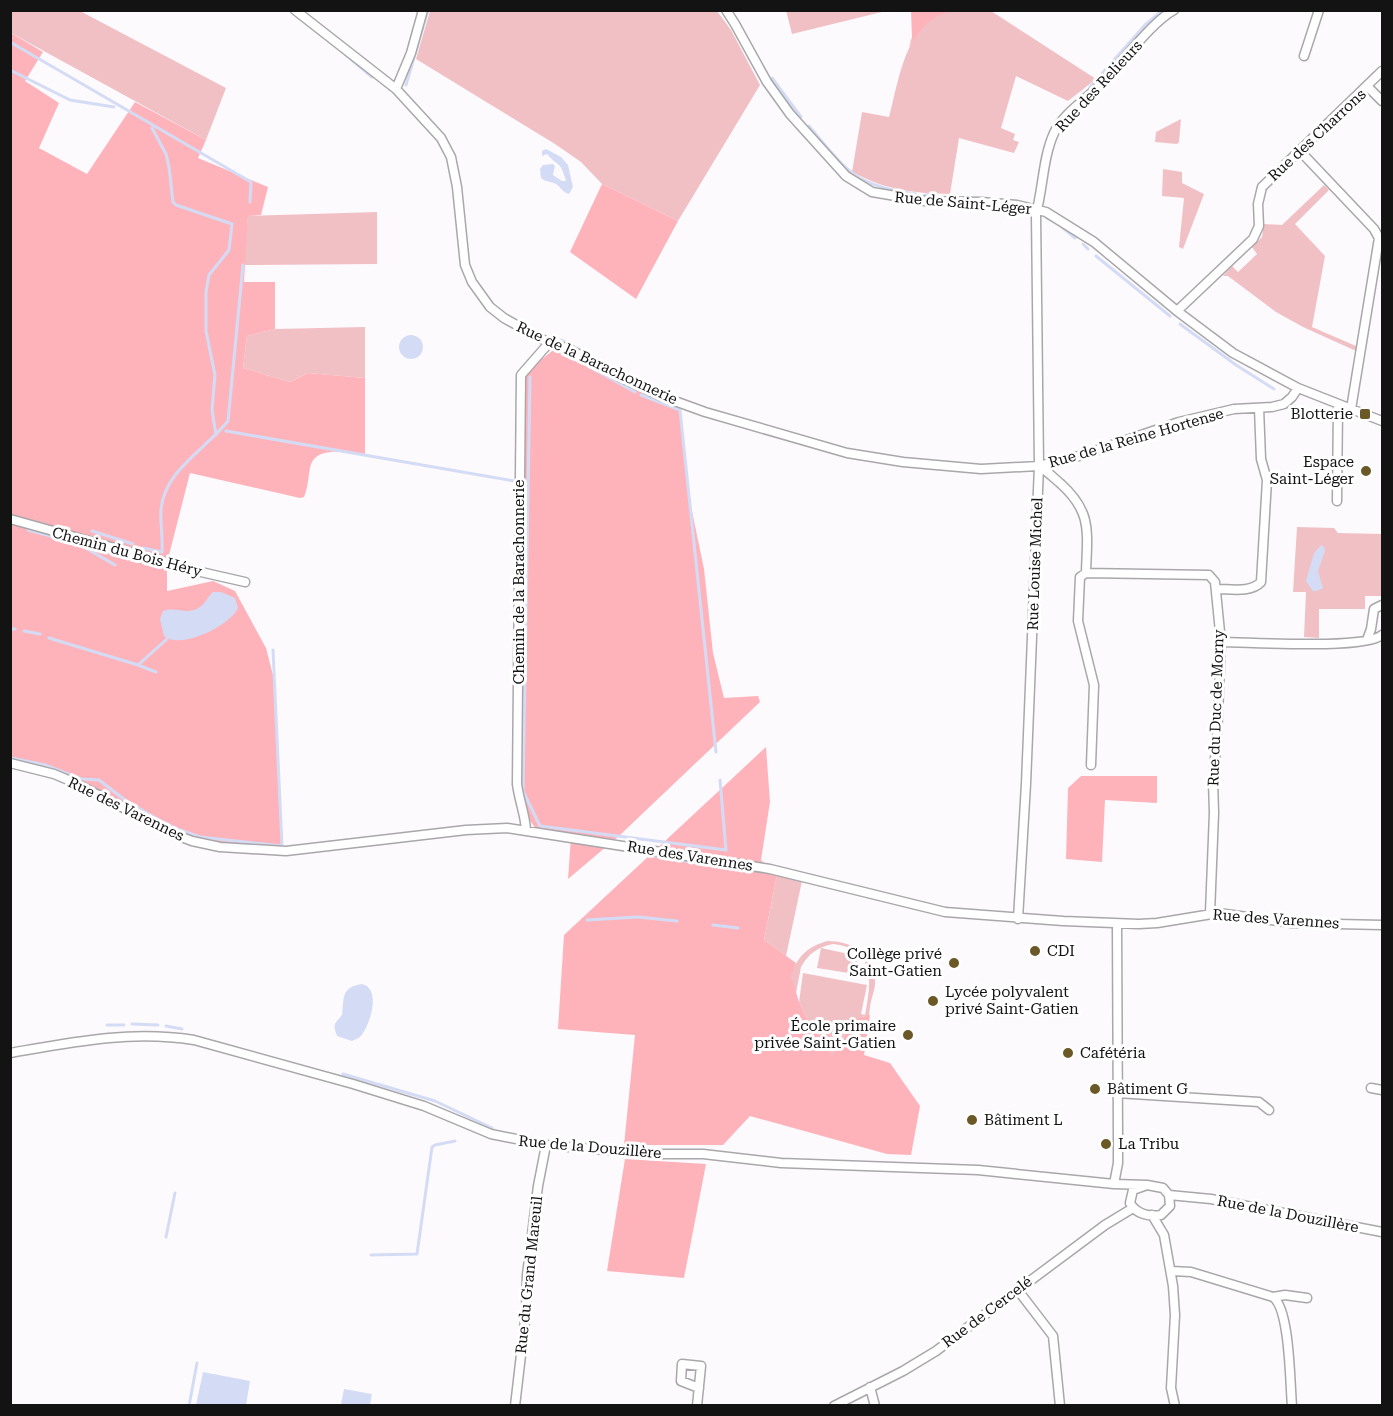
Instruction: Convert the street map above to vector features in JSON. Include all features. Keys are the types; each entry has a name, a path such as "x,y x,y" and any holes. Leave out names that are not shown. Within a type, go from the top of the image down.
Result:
{"street":[{"name":"Rue de la Barachonnerie","path":"295,10 396,89 435,131 451,157 457,187 465,265 472,282 490,307 504,318 549,343 569,350 661,396 705,412 847,453 903,462 981,469 1039,466"},
{"path":"396,89 411,53 423,10"},
{"name":"Rue de Saint-Léger","path":"726,10 767,82 790,114 846,176 872,192 925,201 981,201 1046,212 1094,242 1177,311 1233,353 1298,388 1383,421"},
{"name":"Rue des Relieurs","path":"1037,209 1048,150 1058,125 1107,78 1145,36 1174,10"},
{"path":"1304,56 1319,10"},
{"name":"Rue des Charrons","path":"1177,311 1253,239 1259,226 1258,204 1262,187 1383,71"},
{"path":"1368,87 1383,101"},
{"path":"1300,151 1374,229 1378,238 1351,409"},
{"name":"Rue Louise Michel","path":"1018,919 1027,772 1039,466 1035,221 1037,209"},
{"name":"Chemin de la Barachonnerie","path":"526,830 525,815 519,799 517,784 521,375 549,343"},
{"name":"Rue de la Reine Hortense","path":"1039,466 1083,455 1179,422 1234,409 1284,404 1298,388"},
{"path":"1337,501 1338,405"},
{"path":"1091,765 1094,685 1078,621 1080,578 1086,573 1209,575 1217,589 1256,587 1261,582 1267,480 1262,459 1258,408"},
{"path":"1039,466 1072,494 1086,518 1086,573"},
{"name":"Chemin du Bois Héry","path":"10,519 245,582"},
{"name":"Rue du Duc de Morny","path":"1210,913 1213,780 1221,642 1217,589"},
{"path":"1367,640 1374,609 1383,605"},
{"path":"1221,642 1347,644 1378,639 1383,635"},
{"name":"Rue des Varennes","path":"10,764 54,774 176,835 220,847 286,851 466,830 507,828 771,869 945,912 1018,919 1117,924 1156,923 1210,913 1235,914 1292,924 1383,925"},
{"path":"1113,1184 1118,1162 1117,924"},
{"name":"Rue de la Douzillère","path":"10,1053 99,1038 168,1036 194,1040 353,1084 424,1106 491,1134 546,1145 643,1153 703,1154 781,1163 978,1170 1113,1184 1147,1185"},
{"path":"1371,1088 1383,1090"},
{"path":"1117,1093 1259,1102 1269,1110"},
{"name":"Rue du Grand Mareuil","path":"515,1406 526,1312 528,1264 546,1145"},
{"name":"Rue de la Douzillère","path":"1113,1184 1132,1192"},
{"path":"1164,1235 1167,1210 1170,1203 1169,1195 1163,1188 1147,1185 1138,1187 1132,1192 1130,1203 1133,1208 1138,1212 1152,1215 1161,1215 1167,1210 1193,1197"},
{"name":"Rue de la Douzillère","path":"1169,1195 1221,1201 1383,1232"},
{"name":"Rue de Cercelé","path":"834,1406 936,1351 1105,1225 1133,1208"},
{"path":"1152,1215 1164,1235 1172,1271 1175,1315 1171,1388 1175,1406"},
{"path":"1172,1271 1191,1272 1273,1297 1285,1295 1307,1298"},
{"path":"1017,1289 1053,1336 1060,1406"},
{"path":"1273,1297 1280,1304 1286,1335 1292,1406"},
{"path":"870,1387 875,1406"},
{"path":"697,1406 699,1388"}],"shaded area":[{"path":"786,10 886,10 886,11 792,34"},
{"path":"911,10 953,11 938,16 927,24 909,47 912,37"},
{"path":"953,10 991,11 1096,79 1068,101 1016,76 1001,128 1015,134 1013,140 1019,142 1014,153 959,138 950,194 899,189 876,183 852,172 862,112 889,117 903,64 914,39 931,19"},
{"path":"11,11 80,11 226,88 206,140 11,33"},
{"path":"430,11 717,11 731,30 760,85 678,221 602,184 581,162 555,144 416,59"},
{"path":"11,33 43,52 25,81 59,103 39,148 87,174 135,102 206,140 198,158 268,187 261,215 248,216 244,282 275,282 275,329 247,336 243,368 290,382 308,373 365,378 365,455 333,452 318,456 313,460 310,468 304,497 300,498 190,473 167,563 167,591 213,581 235,591 266,648 274,679 282,846 237,849 189,840 73,782 11,763"},
{"path":"1181,119 1177,144 1155,142 1156,132"},
{"path":"1163,169 1182,172 1182,183 1204,194 1183,249 1179,247 1184,198 1162,196"},
{"path":"602,184 678,221 636,299 570,252"},
{"path":"1324,185 1329,190 1295,224 1325,256 1312,327 1356,346 1356,351 1276,312 1228,276 1223,276 1232,266 1238,272 1257,254 1252,247 1262,237 1264,224 1282,225"},
{"path":"377,212 377,264 243,265 248,216"},
{"path":"365,327 365,378 308,373 290,382 243,368 247,336 275,329"},
{"path":"569,349 679,402 688,492 704,569 713,653 724,698 758,696 760,702 620,835 568,879 571,837 538,832 526,815 517,784 524,374 552,351"},
{"path":"1297,527 1334,528 1338,533 1382,534 1382,596 1365,596 1365,609 1319,609 1319,638 1304,637 1306,592 1293,592"},
{"path":"766,747 770,802 761,860 777,875 764,940 796,963 791,976 799,1002 809,1023 832,1055 843,1043 848,1020 870,1015 864,1055 890,1063 920,1106 911,1155 887,1154 750,1116 723,1145 624,1145 635,1035 558,1029 564,935"},
{"path":"1081,776 1157,776 1157,803 1105,800 1102,862 1066,859 1068,788"},
{"path":"777,875 802,881 786,956 764,940"},
{"path":"827,941 844,943 859,950 870,963 875,983 858,1089 850,1106 838,1118 823,1124 814,1124 793,1121 782,1111 775,1076 791,975 804,953","holes":["833,944 847,947 864,960 868,969 869,991 865,1015 861,1014 867,985 803,973 799,1002 809,1023 832,1056 843,1043 848,1021 865,1016 852,1091 844,1105 833,1115 821,1119 808,1119 797,1115 788,1106 782,1094 780,1077 801,967 814,951 823,947"]},
{"path":"821,948 858,956 855,974 817,968"},
{"path":"625,1159 706,1164 684,1278 607,1271"}],"water":[{"path":"546,149 561,157 568,165 573,187 569,194 556,184 541,178 540,169 543,165 553,164 555,166 553,175 566,181 559,165 547,154 542,156 542,151"},
{"path":"411,335 420,338 423,347 420,356 411,359 402,356 399,347 402,338"},
{"path":"1321,545 1325,551 1318,571 1323,588 1313,591 1306,581 1314,553"},
{"path":"213,592 221,592 235,598 238,608 233,615 215,628 192,638 171,640 164,636 160,619 163,611 195,610"},
{"path":"362,984 372,993 371,1016 360,1037 352,1041 337,1036 335,1026 342,1015 345,994 355,985"},
{"path":"203,1372 250,1381 246,1405 196,1405"},
{"path":"344,1389 372,1394 370,1405 341,1404"}],"waterway":[{"path":"406,85 428,10"},
{"path":"1090,87 1145,25 1163,10"},
{"path":"10,42 251,182 250,202"},
{"path":"346,55 372,77"},
{"path":"10,70 70,100 114,107"},
{"path":"772,78 801,117"},
{"path":"809,126 843,165 865,181 895,191 916,194"},
{"path":"152,128 166,154 173,202 232,224 229,250 209,275 206,292 206,331 215,375 212,410 216,435"},
{"path":"998,209 1029,214"},
{"path":"1047,218 1056,223"},
{"path":"1063,228 1075,238"},
{"path":"1083,244 1088,249"},
{"path":"1096,256 1170,316"},
{"path":"143,548 162,552 161,509 170,483 187,461 228,421 243,265"},
{"path":"1180,324 1236,365 1274,389"},
{"path":"561,340 598,359"},
{"path":"561,351 635,392"},
{"path":"530,377 523,791 540,826 726,850 720,780"},
{"path":"641,395 680,410 716,752"},
{"path":"226,431 514,481"},
{"path":"28,530 77,543 115,565"},
{"path":"92,531 133,544"},
{"path":"10,629 15,629"},
{"path":"24,631 40,634"},
{"path":"49,638 138,665 167,639"},
{"path":"11,758 45,765 81,779 99,780 125,800 159,820 200,837 282,846 273,650"},
{"path":"138,665 156,672"},
{"path":"635,852 675,860"},
{"path":"684,861 703,863"},
{"path":"587,920 638,917 677,921"},
{"path":"713,925 738,928"},
{"path":"132,1024 158,1025"},
{"path":"107,1025 124,1025"},
{"path":"166,1026 182,1029"},
{"path":"343,1074 435,1101 492,1128"},
{"path":"371,1255 417,1254 432,1147 455,1141"},
{"path":"166,1237 175,1193"},
{"path":"189,1406 197,1363"}],"place":[{"name":"Blotterie","path":"1365,414"},
{"name":"Espace Saint-Léger","path":"1366,471"},
{"name":"CDI","path":"1035,951"},
{"name":"Collège privé Saint-Gatien","path":"954,963"},
{"name":"Lycée polyvalent privé Saint-Gatien","path":"933,1001"},
{"name":"École primaire privée Saint-Gatien","path":"908,1035"},
{"name":"Cafétéria","path":"1068,1053"},
{"name":"Bâtiment G","path":"1095,1089"},
{"name":"Bâtiment L","path":"972,1120"},
{"name":"La Tribu","path":"1106,1144"}]}
